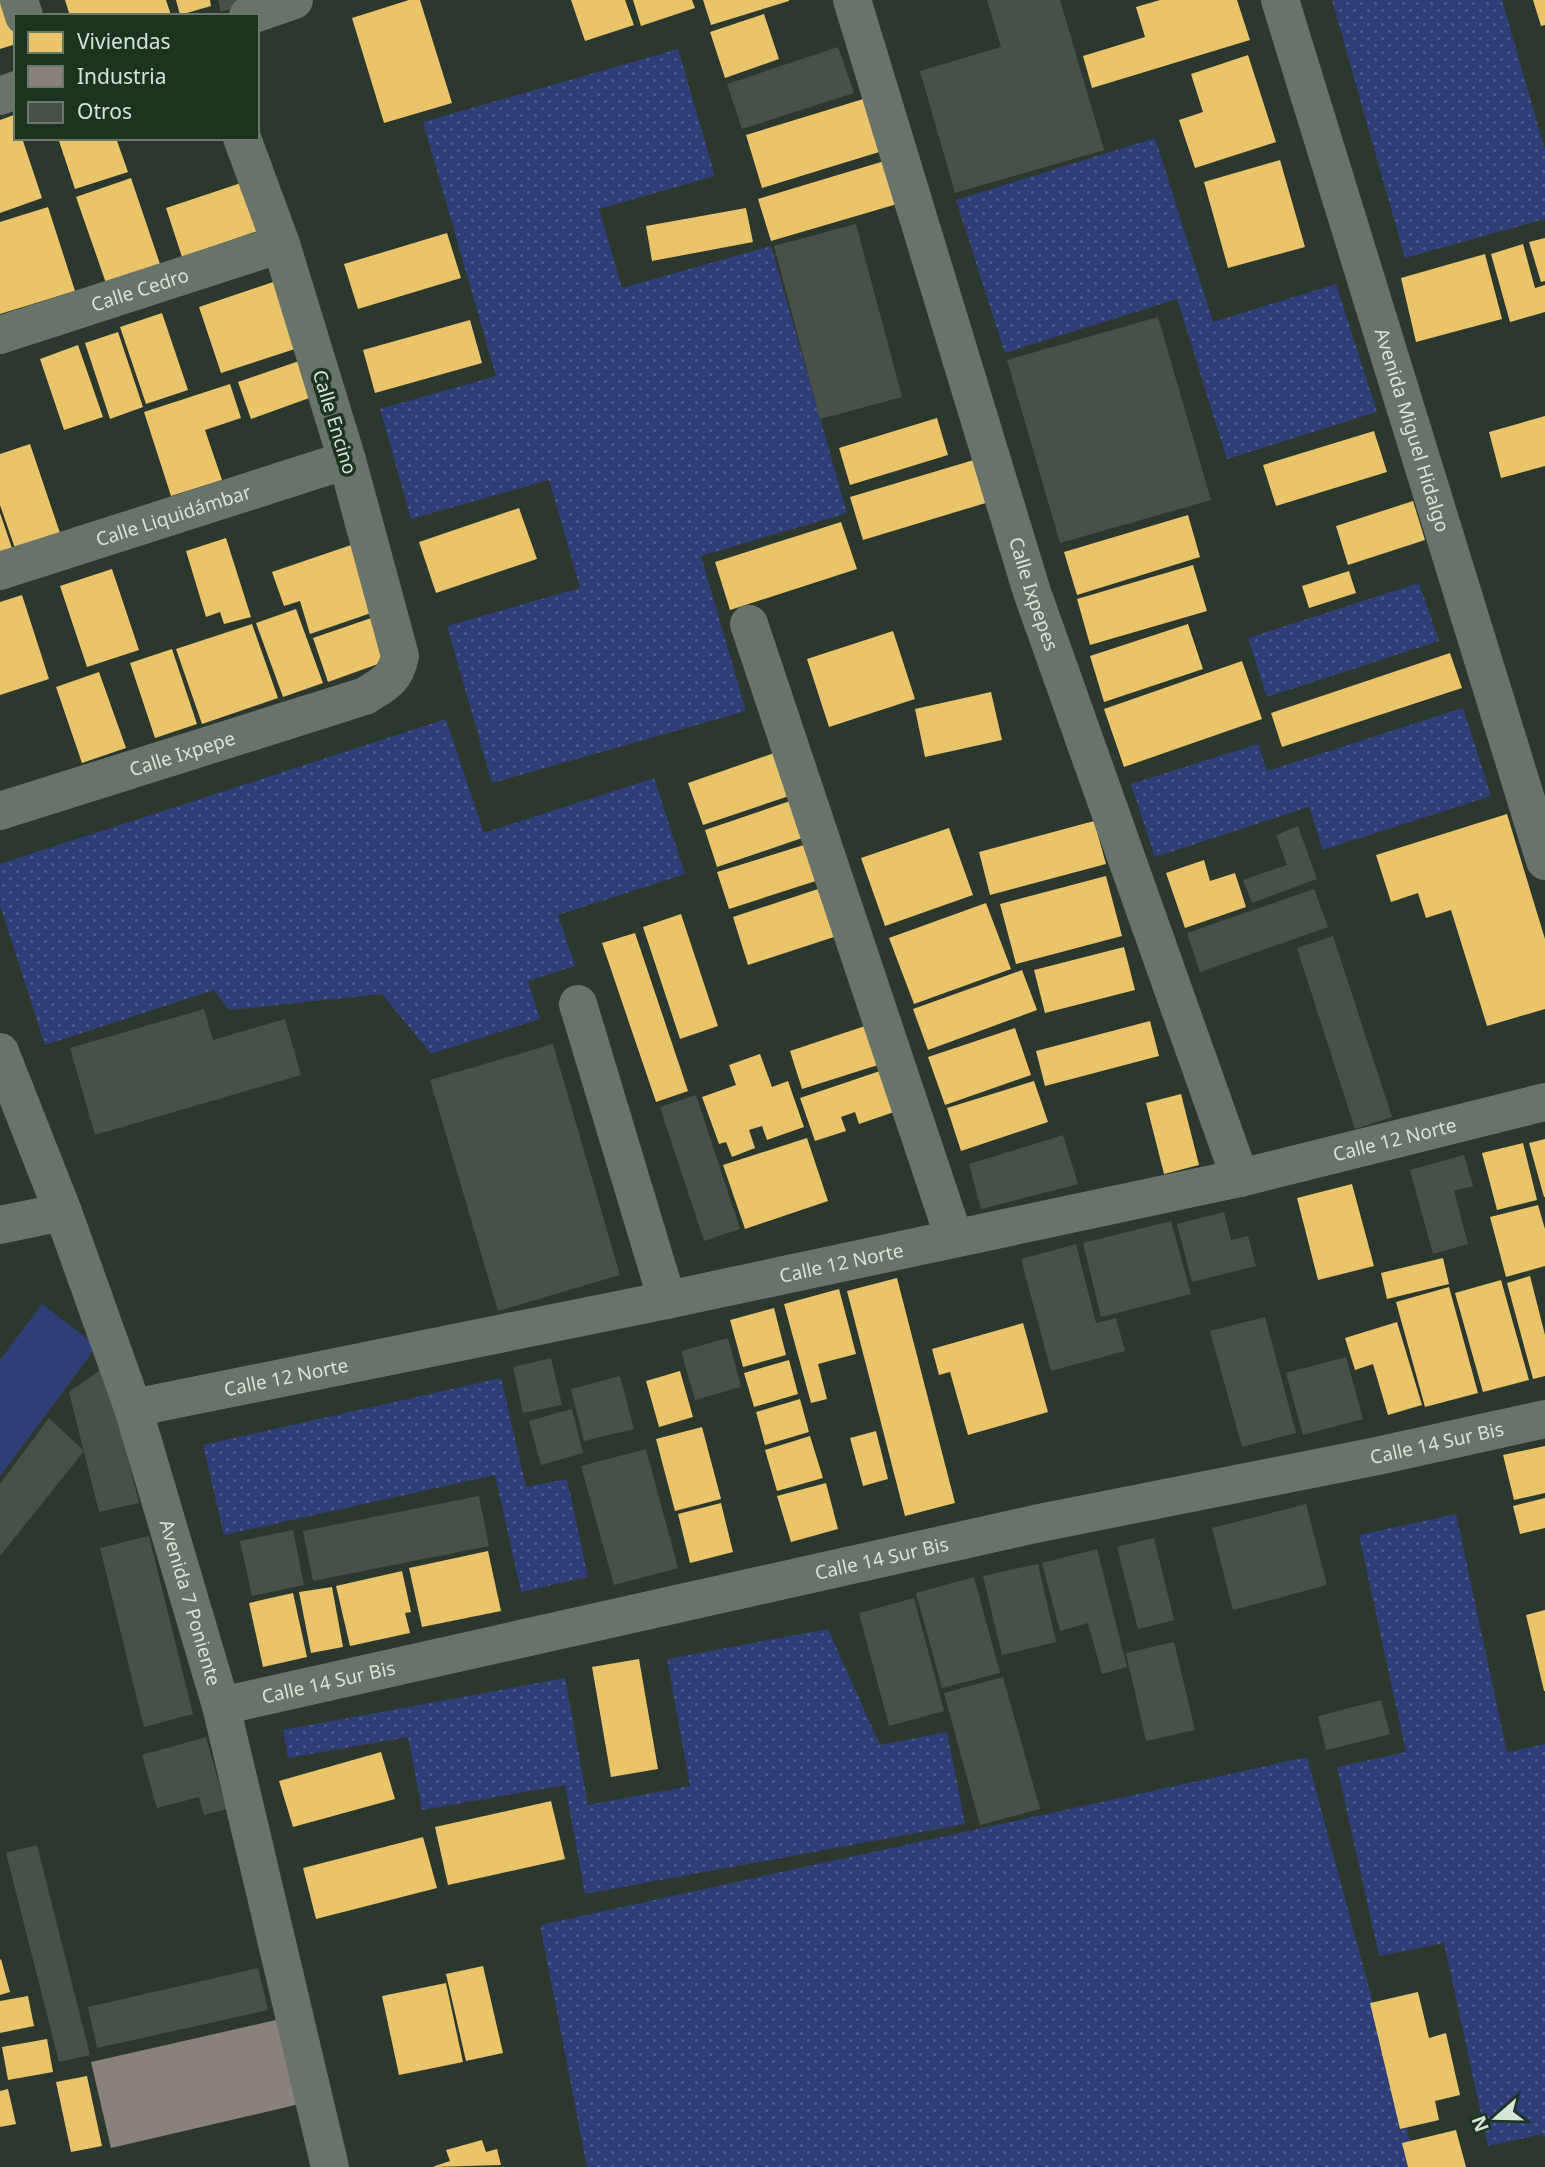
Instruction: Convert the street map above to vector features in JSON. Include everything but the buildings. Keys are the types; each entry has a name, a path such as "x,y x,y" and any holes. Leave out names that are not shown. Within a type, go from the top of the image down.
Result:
{"street":[{"path":"254,14 294,0"},
{"name":"Calle Ixpepes","path":"852,0 1032,592 1240,1178"},
{"name":"Avenida Miguel Hidalgo","path":"1280,0 1545,861"},
{"name":"Calle Encino","path":"243,140 281,244 347,460 400,656 396,672 385,684 365,696"},
{"name":"Calle Cedro","path":"0,335 281,244"},
{"name":"Calle Liquidámbar","path":"0,571 347,460"},
{"path":"749,624 954,1238"},
{"name":"Calle Ixpepe","path":"0,811 365,696"},
{"path":"578,1004 667,1300"},
{"name":"Avenida 7 Poniente","path":"0,1052 63,1212 133,1408 221,1706 330,2167"},
{"name":"Calle 12 Norte","path":"133,1408 667,1300 1240,1178 1545,1102"},
{"path":"0,1225 63,1212"},
{"name":"Calle 14 Sur Bis","path":"221,1706 1035,1524 1377,1456 1545,1419"}],"shaded area":[{"path":"1332,0 1502,0 1545,150 1545,219 1405,258"},
{"path":"678,49 715,176 599,209 622,288 771,246 847,513 701,556 746,711 492,783 447,626 580,588 549,480 411,519 380,409 496,376 423,122"},
{"path":"1155,138 1213,322 1336,284 1377,412 1227,459 1177,299 1005,353 956,200"},
{"path":"1419,583 1439,641 1267,697 1248,638"},
{"path":"1463,708 1491,796 1323,850 1309,807 1155,857 1131,784 1258,744 1267,771"},
{"path":"446,719 484,833 654,778 685,874 558,915 575,966 528,981 540,1019 431,1054 382,994 229,1010 214,990 45,1045 0,905 0,864"},
{"path":"42,1304 97,1346 0,1476 0,1360"},
{"path":"501,1378 526,1487 567,1479 588,1577 521,1592 495,1475 224,1535 203,1445"},
{"path":"1456,1514 1507,1752 1545,1744 1545,2139 1543,2134 1488,2146 1444,1943 1379,1956 1337,1767 1406,1752 1359,1535"},
{"path":"828,1629 880,1745 947,1732 965,1824 585,1894 565,1785 422,1810 408,1737 288,1758 283,1730 565,1678 588,1805 690,1786 667,1659"},
{"path":"1307,1757 1417,2167 587,2167 540,1925"}]}
